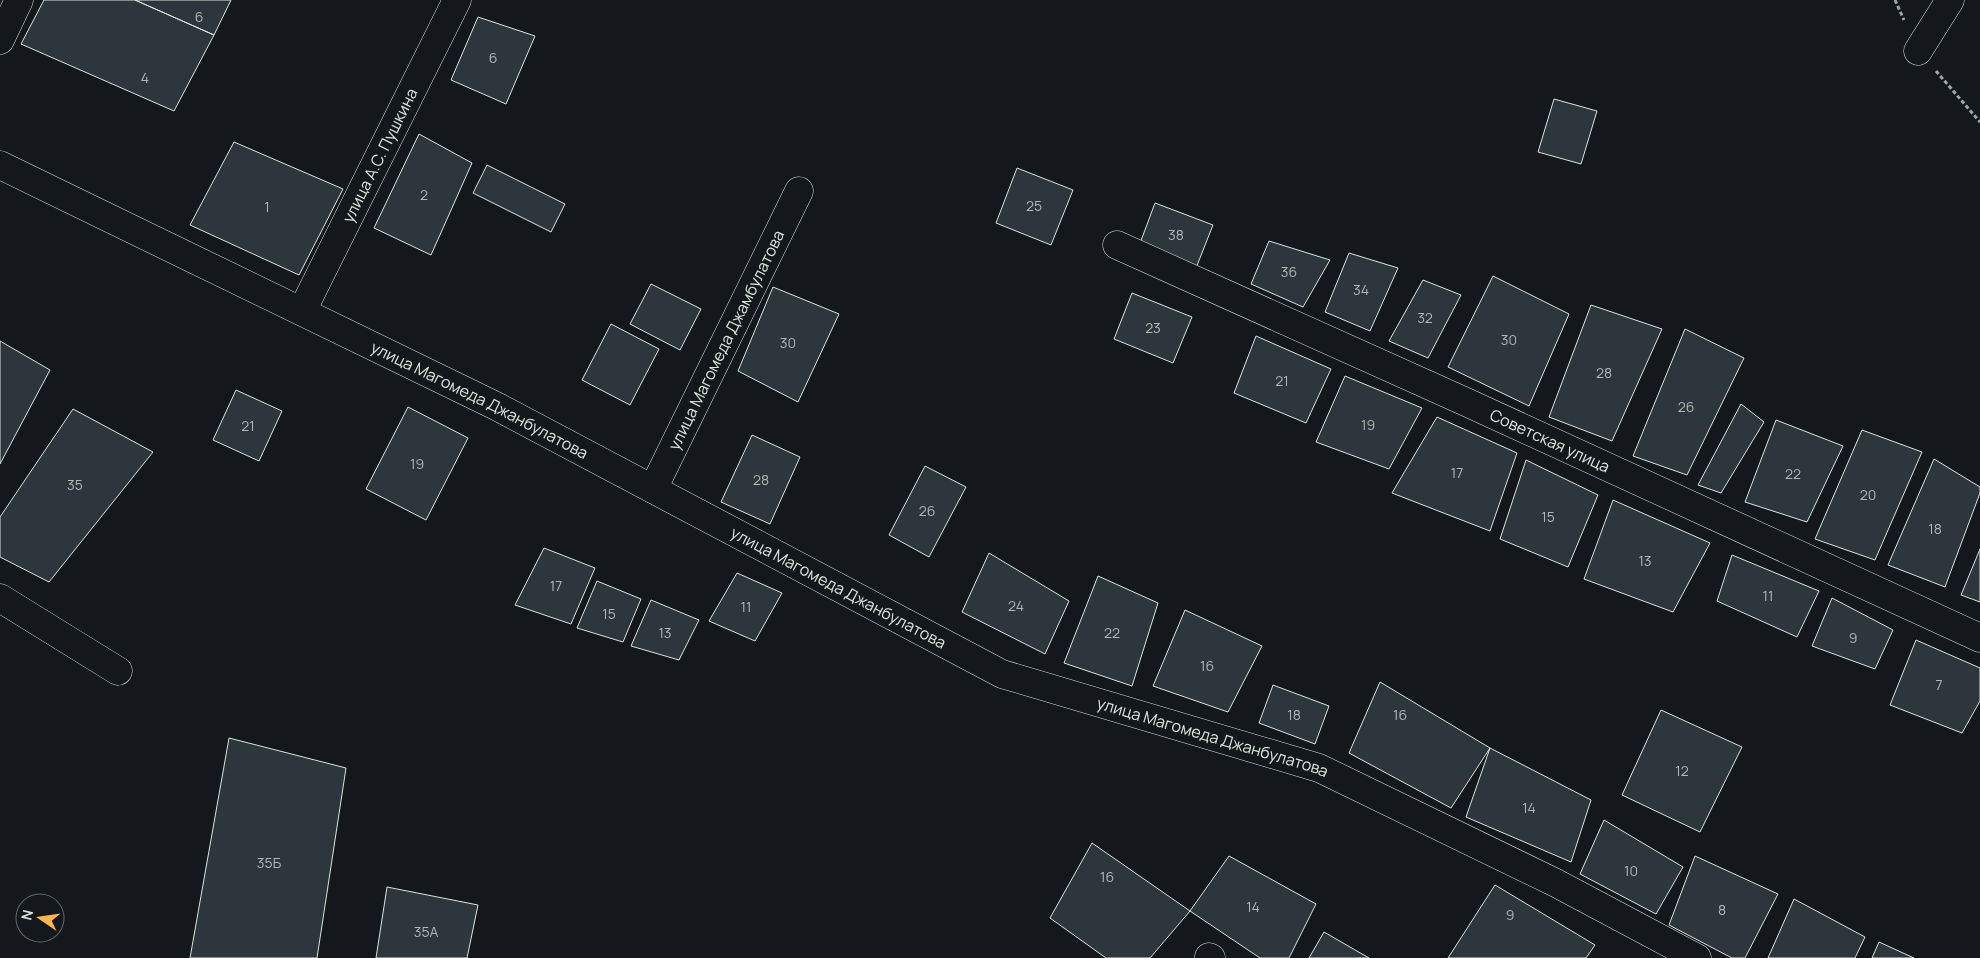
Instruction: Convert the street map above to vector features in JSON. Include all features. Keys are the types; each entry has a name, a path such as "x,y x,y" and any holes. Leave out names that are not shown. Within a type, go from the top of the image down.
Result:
{"street":[{"path":"0,40 19,0"},
{"name":"улица А.С. Пушкина","path":"302,311 457,0"},
{"path":"1918,51 1950,0"},
{"name":"улица Магомеда Джанбулатова","path":"0,165 496,406 1002,674 1319,768 1556,883 1697,958"},
{"name":"улица Магомеда Джамбулатова","path":"653,489 799,191"},
{"name":"Советская улица","path":"1117,245 1466,402 1980,638"},
{"path":"0,598 118,671"}],"building":[{"path":"44,0 135,0 214,35 174,111 21,44"},
{"path":"135,0 231,0 214,35"},
{"path":"478,17 535,36 506,104 451,80"},
{"path":"1554,99 1597,111 1581,164 1538,152"},
{"path":"419,134 472,163 431,255 374,228"},
{"path":"234,142 343,189 299,275 190,225"},
{"path":"487,165 565,204 551,232 473,193"},
{"path":"1017,168 1073,190 1051,245 996,223"},
{"path":"1155,203 1213,225 1196,268 1139,246"},
{"path":"1269,241 1330,260 1303,307 1251,284"},
{"path":"1349,253 1398,268 1370,331 1325,312"},
{"path":"1493,276 1569,314 1529,406 1448,367"},
{"path":"1423,280 1461,295 1428,358 1389,341"},
{"path":"651,284 701,309 680,350 630,324"},
{"path":"773,287 839,314 798,402 738,371"},
{"path":"1132,293 1192,317 1173,363 1114,339"},
{"path":"1591,305 1662,329 1612,441 1549,417"},
{"path":"611,324 659,349 630,405 582,380"},
{"path":"1685,329 1744,358 1687,475 1633,456"},
{"path":"1256,336 1331,369 1306,423 1234,393"},
{"path":"0,341 50,370 0,464"},
{"path":"1345,376 1422,408 1389,469 1316,442"},
{"path":"236,390 282,411 259,461 213,440"},
{"path":"1741,404 1764,422 1721,493 1698,485"},
{"path":"408,407 468,438 426,520 366,489"},
{"path":"73,409 153,452 49,582 0,557 0,517"},
{"path":"1437,417 1517,453 1490,531 1392,493"},
{"path":"1776,420 1843,446 1807,522 1745,502"},
{"path":"1862,430 1922,452 1875,560 1815,539"},
{"path":"752,435 800,457 770,524 721,502"},
{"path":"1934,459 1980,487 1980,493 1945,587 1888,565"},
{"path":"1526,460 1598,495 1568,567 1500,539"},
{"path":"925,466 966,487 929,557 889,535"},
{"path":"1613,500 1710,543 1673,612 1584,579"},
{"path":"544,548 595,568 571,624 515,605"},
{"path":"1980,549 1980,602 1961,595"},
{"path":"989,553 1069,601 1045,654 962,612"},
{"path":"1732,555 1819,591 1797,637 1717,601"},
{"path":"737,573 782,593 755,641 709,621"},
{"path":"1098,576 1158,603 1132,686 1064,663"},
{"path":"597,581 641,599 623,642 577,628"},
{"path":"1832,598 1893,630 1875,669 1812,646"},
{"path":"651,600 699,620 679,660 631,646"},
{"path":"1185,610 1262,646 1228,712 1153,686"},
{"path":"1916,640 1980,668 1980,701 1962,733 1890,705"},
{"path":"1380,682 1490,748 1451,808 1349,753"},
{"path":"1273,685 1329,706 1315,744 1259,723"},
{"path":"1661,710 1742,747 1700,832 1622,795"},
{"path":"229,738 346,768 317,958 190,958"},
{"path":"1490,748 1591,800 1571,862 1466,817"},
{"path":"1604,820 1683,867 1656,914 1580,874"},
{"path":"1092,843 1190,911 1150,958 1106,958 1050,918"},
{"path":"1229,856 1316,904 1289,958 1260,958 1190,911"},
{"path":"1695,856 1778,894 1745,958 1732,958 1669,925"},
{"path":"1495,885 1595,945 1586,958 1448,958"},
{"path":"387,887 478,905 467,958 376,958"},
{"path":"1794,899 1865,937 1855,958 1768,958"},
{"path":"1324,932 1369,958 1309,958"},
{"path":"1879,942 1914,958 1872,958"}]}
